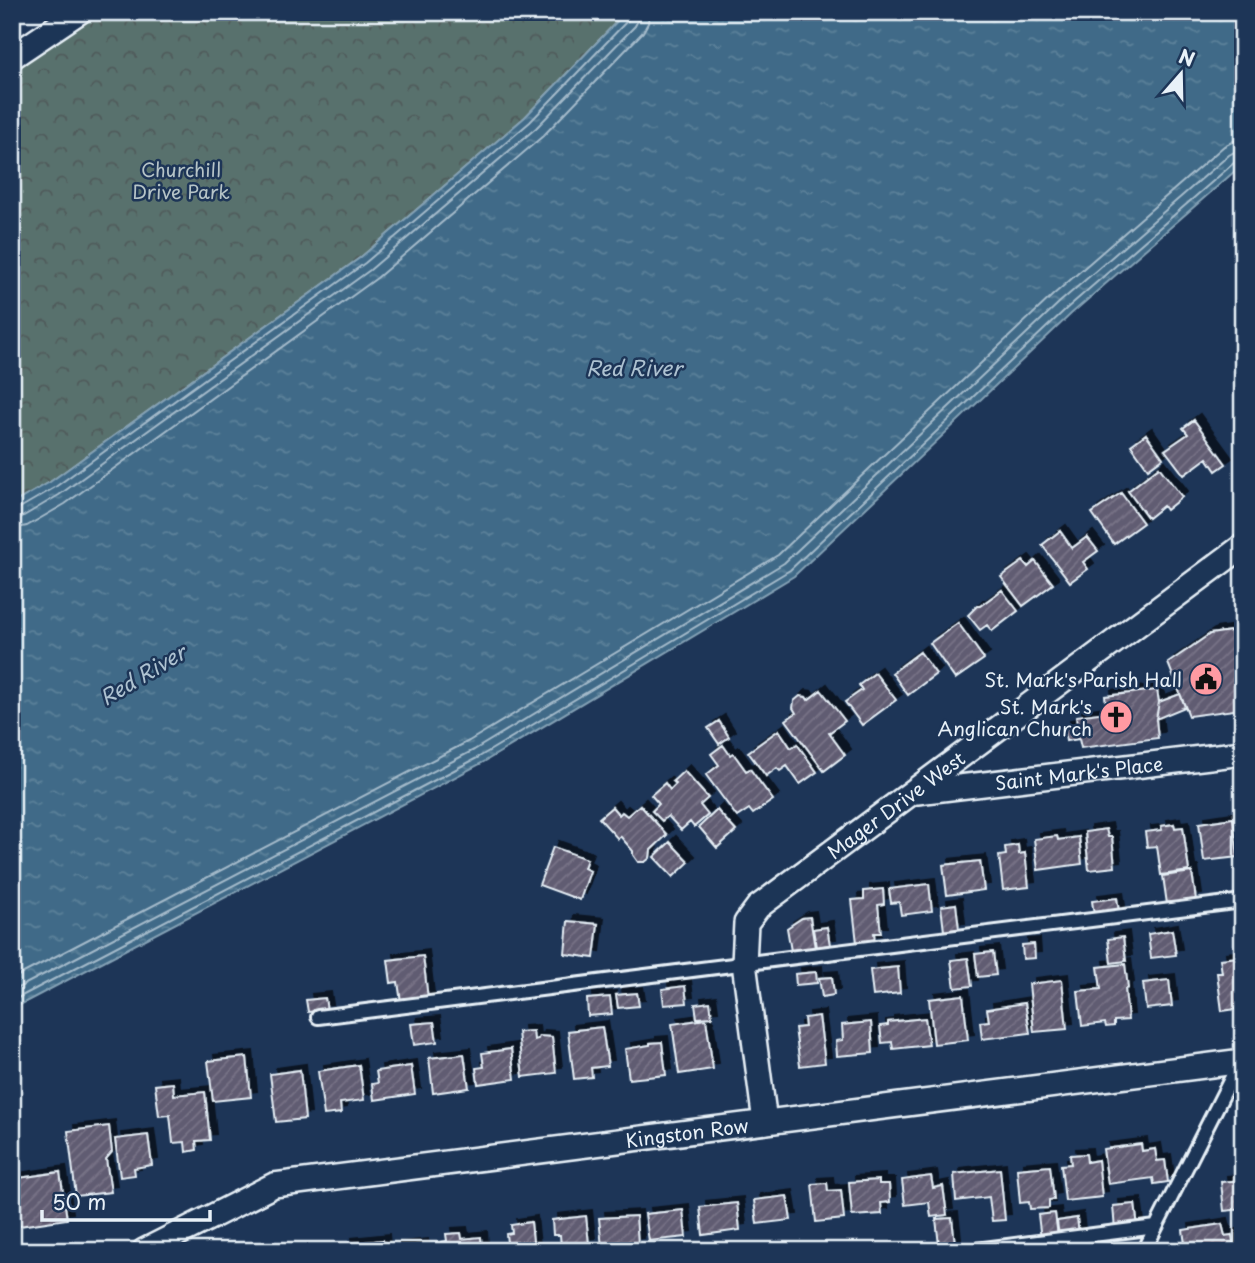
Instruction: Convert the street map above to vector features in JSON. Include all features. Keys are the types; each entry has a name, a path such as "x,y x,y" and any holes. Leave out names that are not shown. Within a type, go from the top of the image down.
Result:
{"street":[{"path":"12,57 79,12"},
{"name":"Mager Drive West","path":"765,1122 744,962 746,923 758,907 1243,546"},
{"name":"Saint Mark's Place","path":"914,792 1243,753"},
{"name":"Kingston Row","path":"144,1251 274,1185 1242,1060"}],"lane":[{"path":"318,1017 1243,901"},
{"path":"1144,1251 1242,1060"},
{"path":"968,1251 1156,1227"}],"green space":[{"name":"Churchill Drive Park","path":"79,12 626,12 525,117 361,257 50,482 12,504 12,57"}],"water":[{"name":"Red River","path":"626,12 1243,12 1243,164 1071,314 794,576 482,763 12,1009 12,504 50,482 361,257 525,117"}],"building":[{"path":"1194,420 1226,464 1216,471 1207,458 1184,475 1165,450 1188,434 1183,428"},
{"path":"1146,434 1163,458 1148,469 1131,445"},
{"path":"1159,467 1182,497 1166,510 1163,506 1148,518 1128,491"},
{"path":"1121,493 1143,523 1114,544 1092,513"},
{"path":"1060,531 1072,548 1087,537 1098,551 1083,562 1088,569 1070,582 1042,545"},
{"path":"1023,561 1028,567 1035,561 1053,584 1023,606 1001,577"},
{"path":"1002,590 1018,611 992,631 987,625 980,630 968,615"},
{"path":"958,623 984,659 955,679 930,643"},
{"name":"St. Mark's Parish Hall","path":"1231,631 1242,709 1189,716 1168,663 1210,634"},
{"path":"920,652 936,674 908,695 892,673"},
{"path":"875,673 896,700 862,725 845,702 862,690 859,685"},
{"path":"821,690 845,721 829,733 845,755 824,771 786,720 796,713 793,708 794,701 800,696 808,700"},
{"name":"St. Mark's Anglican Church","path":"1157,690 1158,738 1081,748 1079,739 1066,741 1064,726 1077,724 1076,716 1107,712 1105,696"},
{"path":"1180,694 1185,707 1156,719 1159,702"},
{"path":"719,721 729,737 719,744 708,728"},
{"path":"779,730 791,748 797,744 817,772 800,784 787,766 780,771 777,768 766,776 748,752"},
{"path":"723,745 730,755 733,753 746,771 750,769 773,800 753,814 749,809 737,817 706,775 719,765 711,754"},
{"path":"684,771 708,798 700,805 708,815 694,827 690,822 681,830 668,816 662,821 652,811 659,804 651,795 665,783 670,790 676,784 673,781"},
{"path":"640,805 667,835 651,850 650,858 645,862 638,862 633,851 620,836 618,839 599,818 612,807 619,815 622,812 627,816"},
{"path":"717,810 736,831 717,848 699,827"},
{"path":"1233,818 1238,857 1204,861 1199,823"},
{"path":"1174,824 1175,828 1183,827 1189,871 1161,875 1157,846 1147,847 1145,832 1162,830 1161,826"},
{"path":"1106,829 1108,837 1112,837 1115,867 1089,870 1085,832"},
{"path":"1057,836 1058,840 1079,837 1082,864 1038,870 1034,839"},
{"path":"670,842 689,862 673,877 654,857"},
{"path":"1018,845 1019,854 1025,853 1029,887 1003,890 999,856 1006,855 1005,847"},
{"path":"553,847 587,859 584,868 590,871 580,900 539,885"},
{"path":"980,861 984,890 947,895 943,865"},
{"path":"1192,872 1196,900 1167,904 1163,876"},
{"path":"929,884 932,911 901,915 899,902 891,903 889,889"},
{"path":"883,889 884,904 878,905 881,933 874,933 875,941 857,943 852,900 864,899 864,891"},
{"path":"1117,898 1119,912 1094,915 1092,901"},
{"path":"956,904 959,929 944,931 941,906"},
{"path":"810,917 815,948 791,951 787,928 802,918"},
{"path":"568,921 598,924 594,958 565,954"},
{"path":"827,927 830,945 816,947 813,929"},
{"path":"1172,930 1176,955 1151,958 1148,934"},
{"path":"1123,937 1126,961 1111,963 1108,939"},
{"path":"1034,944 1035,958 1023,959 1022,945"},
{"path":"993,952 996,975 978,977 975,954"},
{"path":"423,956 428,999 401,1002 398,982 391,983 388,960"},
{"path":"1239,957 1240,970 1243,970 1243,1008 1222,1011 1217,973 1222,973 1220,959"},
{"path":"968,958 972,986 955,988 951,960"},
{"path":"1125,964 1128,1020 1114,1021 1114,1026 1106,1027 1105,1023 1082,1026 1078,991 1101,989 1098,967"},
{"path":"898,967 900,993 873,996 870,970"},
{"path":"816,972 817,983 796,985 795,974"},
{"path":"832,977 834,995 822,997 819,978"},
{"path":"1062,980 1067,1029 1034,1032 1029,984"},
{"path":"1169,980 1172,1006 1146,1009 1143,983"},
{"path":"685,986 687,1003 664,1005 662,989"},
{"path":"637,993 639,1006 618,1008 616,995"},
{"path":"963,995 968,1040 934,1044 929,999"},
{"path":"610,997 612,1014 588,1016 587,999"},
{"path":"325,998 327,1010 308,1012 306,1000"},
{"path":"710,1002 712,1017 697,1018 695,1004"},
{"path":"1025,1003 1030,1033 982,1039 980,1022 989,1021 987,1009"},
{"path":"819,1016 825,1063 800,1066 795,1028 805,1027 804,1018"},
{"path":"925,1018 929,1045 893,1049 892,1042 882,1043 880,1026 888,1025 888,1022"},
{"path":"706,1019 713,1069 679,1074 672,1024"},
{"path":"434,1022 437,1042 414,1045 411,1024"},
{"path":"871,1022 873,1053 837,1056 836,1041 843,1040 842,1025"},
{"path":"602,1027 608,1066 591,1068 592,1077 574,1079 568,1031"},
{"path":"533,1031 534,1040 539,1036 552,1037 556,1073 523,1077 518,1032"},
{"path":"662,1042 666,1075 629,1079 625,1049"},
{"path":"511,1049 515,1079 478,1084 476,1068 484,1067 482,1053"},
{"path":"464,1054 469,1088 433,1093 429,1058"},
{"path":"247,1057 251,1097 213,1101 208,1061"},
{"path":"359,1065 364,1100 340,1103 341,1113 324,1115 318,1071"},
{"path":"411,1066 415,1094 374,1100 372,1084 378,1083 376,1071"},
{"path":"300,1070 305,1119 276,1122 270,1074"},
{"path":"173,1083 174,1095 205,1092 210,1140 196,1141 197,1150 186,1152 185,1142 173,1143 170,1115 159,1116 155,1085"},
{"path":"109,1126 112,1152 106,1159 111,1192 76,1196 68,1131"},
{"path":"148,1135 152,1165 134,1168 135,1175 120,1177 115,1139"},
{"path":"1141,1144 1142,1151 1155,1149 1157,1161 1165,1160 1168,1182 1154,1184 1153,1178 1108,1184 1103,1149"},
{"path":"1086,1154 1087,1162 1098,1160 1102,1197 1065,1201 1061,1165 1071,1164 1070,1155"},
{"path":"1050,1166 1054,1199 1049,1200 1049,1208 1030,1209 1029,1202 1020,1203 1017,1169"},
{"path":"1000,1169 1005,1220 992,1221 989,1197 956,1201 954,1174"},
{"path":"60,1172 67,1219 19,1226 12,1179"},
{"path":"931,1176 933,1188 943,1186 947,1215 931,1217 929,1202 905,1205 902,1180"},
{"path":"879,1180 879,1184 889,1184 890,1202 881,1203 882,1214 852,1216 849,1182"},
{"path":"1243,1180 1243,1209 1224,1211 1221,1182"},
{"path":"827,1183 828,1191 841,1190 844,1219 816,1222 812,1184"},
{"path":"787,1196 791,1220 757,1224 754,1200"},
{"path":"737,1203 740,1230 703,1235 700,1207"},
{"path":"1135,1204 1138,1227 1115,1230 1113,1206"},
{"path":"683,1210 686,1237 649,1241 645,1214"},
{"path":"1055,1213 1058,1237 1041,1239 1038,1215"},
{"path":"586,1216 589,1244 561,1247 560,1235 553,1235 552,1220"},
{"path":"636,1216 638,1244 602,1247 599,1218"},
{"path":"952,1218 955,1244 939,1245 936,1219"},
{"path":"1077,1218 1079,1234 1059,1237 1057,1221"},
{"path":"531,1222 534,1251 508,1251 506,1234 512,1233 511,1225"},
{"path":"1222,1224 1225,1236 1232,1235 1234,1249 1186,1251 1183,1230"},
{"path":"461,1233 462,1239 481,1237 482,1251 442,1251 441,1242 447,1241 446,1234"},
{"path":"383,1240 384,1251 347,1251 346,1244"},
{"path":"422,1245 423,1251 390,1251 390,1249"}],"place":[{"name":"St. Mark's Parish Hall","path":"1206,679"},
{"name":"St. Mark's Anglican Church","path":"1116,717"}]}
